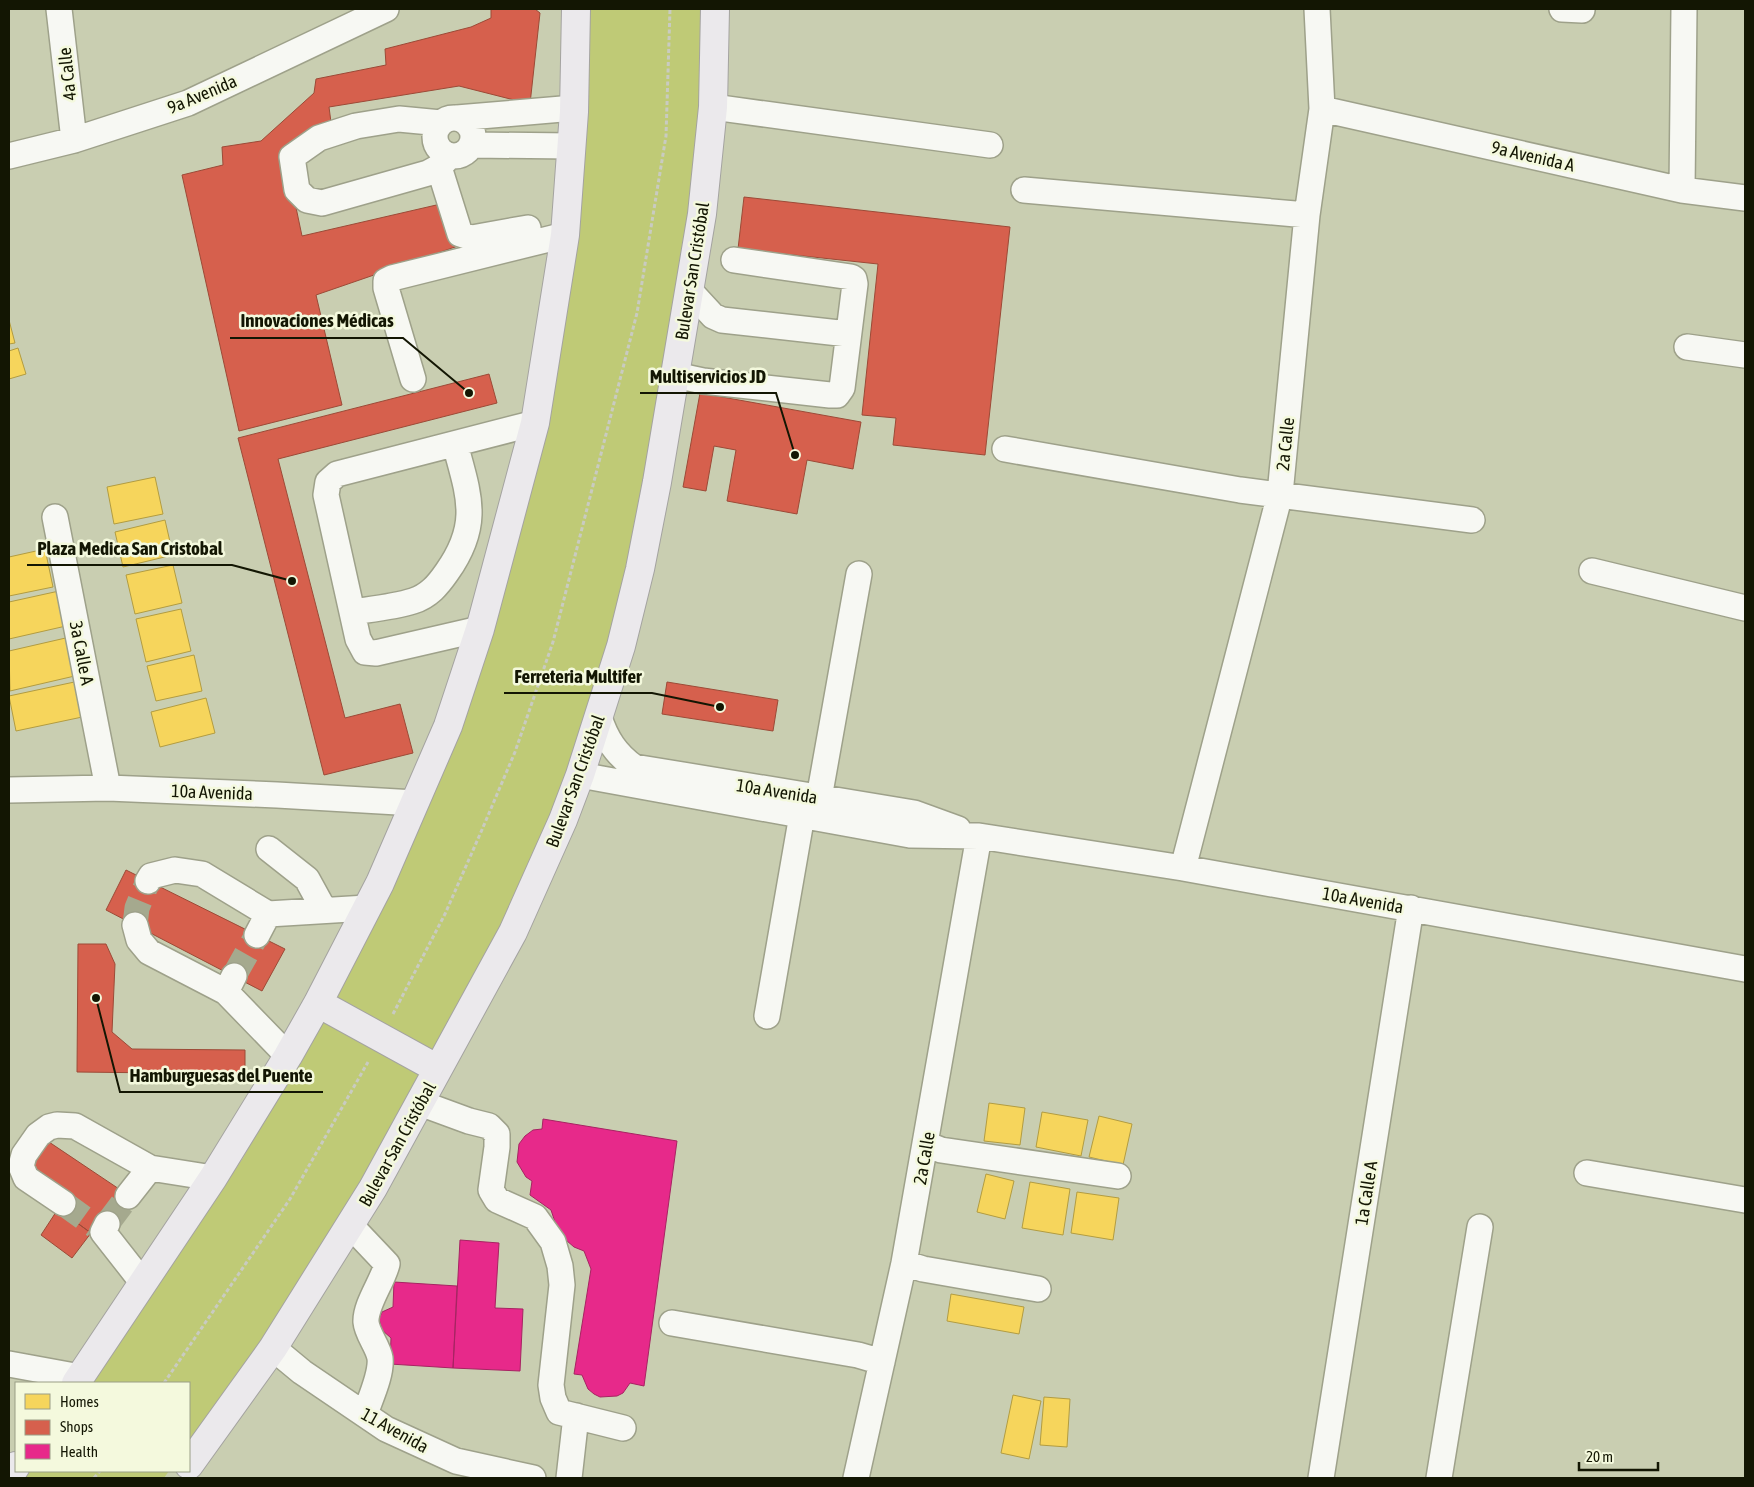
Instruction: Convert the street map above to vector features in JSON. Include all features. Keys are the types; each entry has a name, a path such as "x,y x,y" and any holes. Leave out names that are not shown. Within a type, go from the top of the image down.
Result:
{"main road":[{"path":"78,1380 213,1178 288,1056 318,1003 380,883 448,726 480,629 535,423 566,227 574,108 576,9"},
{"name":"Bulevar San Cristóbal","path":"190,1464 273,1348 351,1226 420,1104 513,932 563,820 580,775 621,646 640,569 657,482 702,214 713,107 715,9"},
{"path":"318,1003 438,1069"}],"street":[{"name":"4a Calle","path":"60,9 74,140"},
{"name":"9a Avenida","path":"9,156 74,140 188,103 386,9"},
{"name":"2a Calle","path":"1183,868 1280,494 1307,215 1322,109 1317,9"},
{"path":"1682,190 1684,9"},
{"path":"713,107 990,145"},
{"path":"572,146 453,156 442,152 434,138 436,129 449,121 574,108"},
{"name":"9a Avenida A","path":"1322,109 1682,190 1745,198"},
{"path":"399,119 449,121 465,122 470,128 472,137 453,156 428,173 322,203 307,200 297,190 292,157 319,138 356,126 399,119"},
{"path":"453,156 460,234 472,238 566,227"},
{"path":"1024,190 1307,215"},
{"path":"413,379 386,288 386,281 566,227"},
{"path":"675,375 703,381 838,395 842,388 856,284 854,279 851,277 734,260"},
{"path":"689,290 713,316 722,320 848,334"},
{"path":"1688,347 1745,355"},
{"path":"480,629 376,653 365,652 358,640 326,495 328,482 337,474 535,423"},
{"path":"352,612 414,601 427,594 434,590 461,551 470,522 469,498 455,444"},
{"path":"1005,449 1240,490 1472,520"},
{"name":"3a Calle A","path":"55,517 108,788"},
{"path":"1592,571 1745,608"},
{"path":"820,798 859,574"},
{"name":"10a Avenida","path":"599,717 612,746 622,758 634,767 914,813 979,836"},
{"name":"10a Avenida","path":"580,775 910,835 979,836 1183,868 1745,969"},
{"name":"10a Avenida","path":"9,790 108,788 276,794 415,803"},
{"path":"767,1016 802,815"},
{"name":"2a Calle","path":"856,1478 904,1263 979,836"},
{"path":"269,849 307,879 324,910"},
{"path":"148,881 151,876 175,870 202,874 268,914 367,908"},
{"name":"1a Calle A","path":"1320,1478 1411,908"},
{"path":"256,935 268,914"},
{"path":"135,925 139,940 149,952 230,984 288,1056"},
{"path":"420,1104 489,1126 497,1134 491,1190 497,1200 535,1217 552,1242 560,1266 562,1285 551,1386 553,1398 559,1412 623,1428"},
{"path":"63,1203 26,1178 21,1166 24,1155 38,1135 57,1124 75,1126 150,1168 213,1178"},
{"path":"926,1144 941,1150 1118,1176"},
{"path":"128,1196 150,1168"},
{"path":"1587,1173 1745,1200"},
{"path":"351,1226 387,1264 384,1276 372,1299 366,1322 380,1359 376,1379 364,1414"},
{"path":"102,1227 143,1283"},
{"path":"1439,1478 1480,1227"},
{"path":"904,1263 922,1269 1038,1289"},
{"path":"672,1323 858,1355 882,1362"},
{"name":"11 Avenida","path":"273,1348 302,1372 386,1429 456,1461 533,1478"},
{"path":"9,1364 78,1380"},
{"path":"569,1478 576,1416"}],"path":[{"path":"165,1382 290,1199 382,1037 445,914 515,752 553,642 636,313 666,136 670,9"}],"green space":[{"path":"585,9 707,9 697,185 637,528 598,686 552,821 501,934 434,1056 331,998 495,624"},
{"path":"322,1013 425,1071 359,1191 283,1309 190,1442 190,1382 92,1382 243,1158"},
{"path":"26,1472 168,1472 164,1478 22,1478"}],"building: Homes":[{"path":"9,320 15,343 9,344"},
{"path":"18,348 26,374 9,379 9,351"},
{"path":"155,477 163,514 114,524 107,487"},
{"path":"165,520 173,555 123,567 115,532"},
{"path":"45,549 53,587 9,596 9,557"},
{"path":"173,565 182,603 135,614 126,575"},
{"path":"59,591 66,626 9,639 9,602"},
{"path":"181,609 191,651 146,662 136,619"},
{"path":"70,637 79,675 10,691 9,651"},
{"path":"194,655 202,691 156,701 147,666"},
{"path":"79,681 87,716 16,731 9,696"},
{"path":"206,698 215,733 160,747 151,712"},
{"path":"989,1103 1025,1108 1020,1145 984,1141"},
{"path":"1042,1112 1088,1120 1081,1156 1036,1147"},
{"path":"1099,1116 1132,1124 1123,1165 1089,1157"},
{"path":"986,1174 1014,1181 1005,1219 977,1212"},
{"path":"1030,1182 1070,1189 1063,1235 1022,1228"},
{"path":"1077,1192 1119,1198 1113,1240 1071,1233"},
{"path":"951,1294 1024,1307 1019,1334 947,1321"},
{"path":"1013,1395 1041,1401 1029,1459 1001,1453"},
{"path":"1044,1397 1070,1399 1067,1447 1040,1445"}],"building: Shops":[{"path":"491,9 535,9 540,13 530,104 459,86 329,107 332,130 292,142 294,198 302,236 445,203 458,246 316,295 342,405 239,431 182,175 223,165 222,147 261,141 314,93 316,79 386,65 385,49 471,27 491,18"},
{"path":"744,197 1010,227 985,455 893,445 896,418 862,415 878,264 738,249"},
{"path":"489,374 497,403 278,459 345,718 400,704 413,753 324,775 238,438"},
{"path":"700,393 861,422 853,469 807,460 797,514 727,501 736,450 714,446 706,491 683,487"},
{"path":"667,682 778,700 773,731 662,714"},
{"path":"126,870 285,949 262,991 106,910"},
{"path":"78,944 106,944 115,964 112,1032 132,1049 245,1050 245,1074 77,1072"},
{"path":"46,1140 134,1199 114,1229 91,1233 58,1209 28,1167"},
{"path":"58,1209 91,1233 72,1258 41,1235"}],"building: Health":[{"path":"543,1119 677,1141 644,1386 630,1383 623,1393 617,1396 600,1397 594,1394 588,1389 582,1375 574,1374 591,1269 584,1251 574,1247 559,1234 551,1210 530,1195 532,1181 526,1177 517,1162 519,1144 533,1130 542,1129"},
{"path":"460,1240 499,1243 495,1308 523,1309 520,1371 453,1368"},
{"path":"394,1282 457,1286 453,1368 390,1364 391,1338 382,1330 379,1319 382,1312 393,1307"}],"tunnel":[{"path":"135,925 137,908 148,881"},
{"path":"234,976 257,935"},
{"path":"107,1224 128,1196"},
{"path":"63,1203 95,1226"}],"place":[{"name":"Innovaciones Médicas","path":"469,393"},
{"name":"Multiservicios JD","path":"795,455"},
{"name":"Plaza Medica San Cristobal","path":"292,581"},
{"name":"Ferreteria Multifer","path":"720,707"},
{"name":"Hamburguesas del Puente","path":"96,998"}]}
